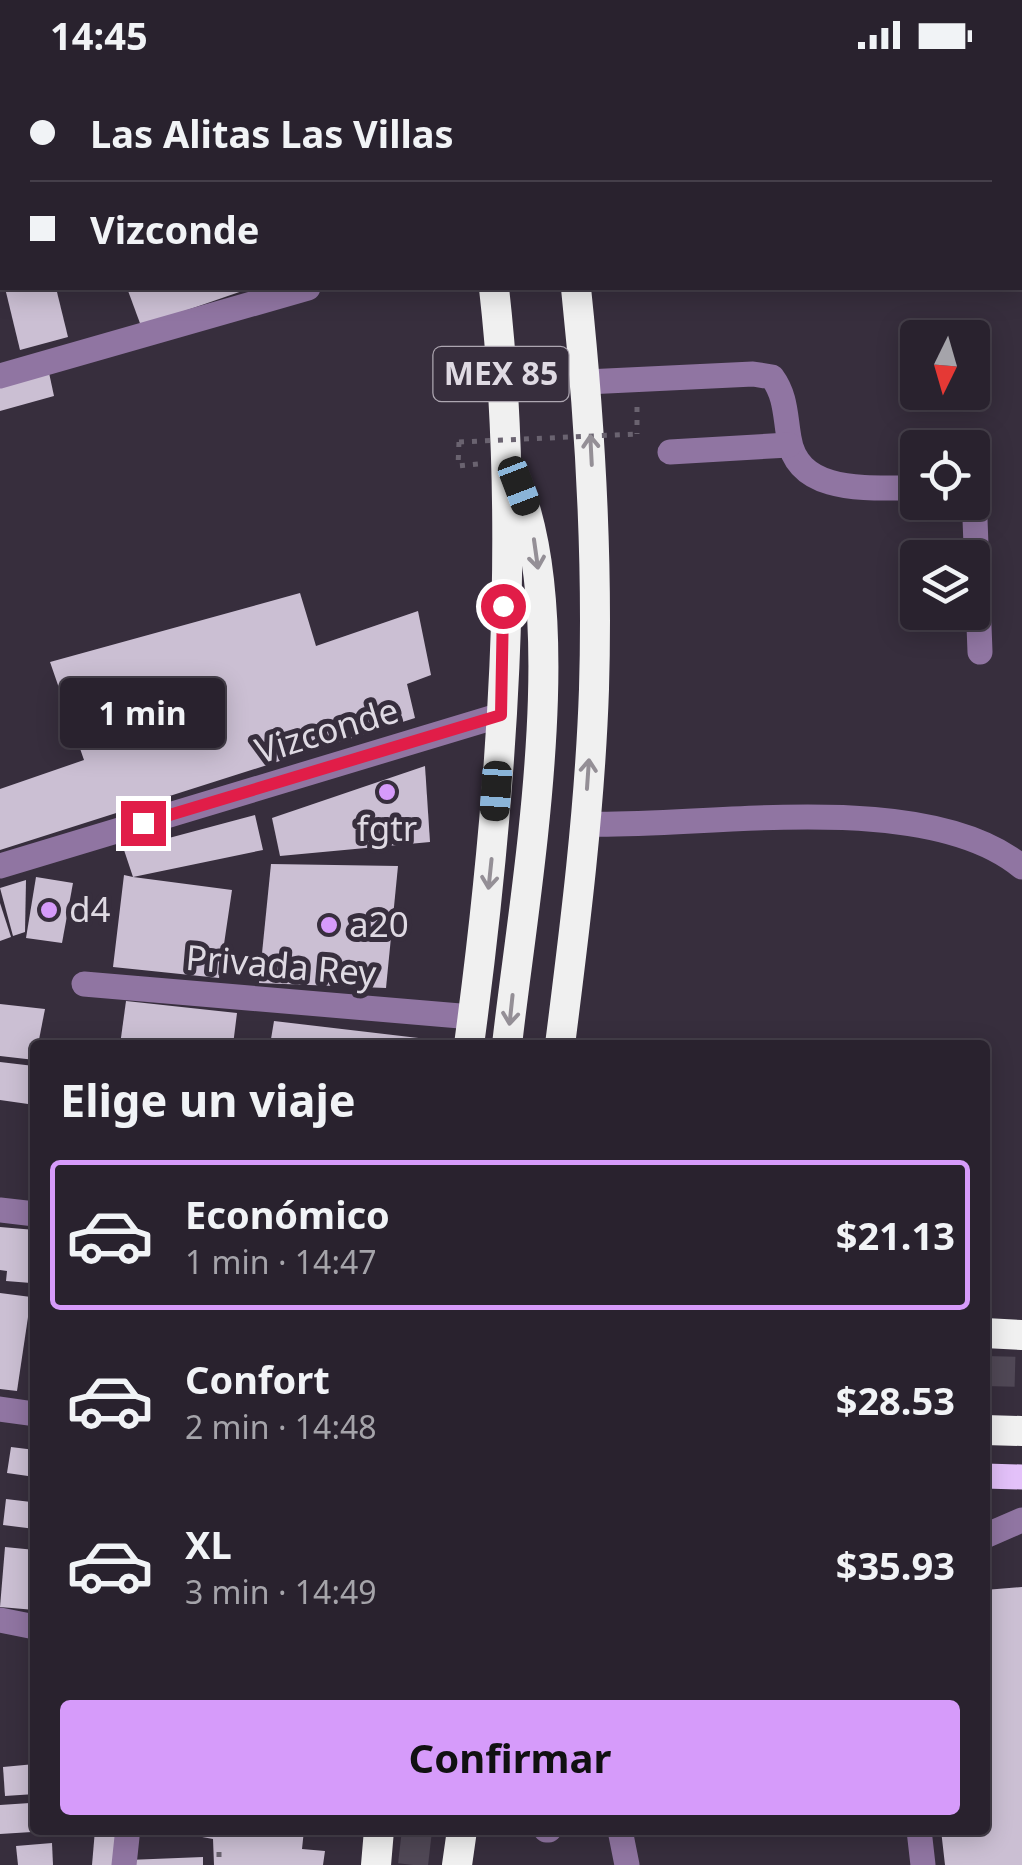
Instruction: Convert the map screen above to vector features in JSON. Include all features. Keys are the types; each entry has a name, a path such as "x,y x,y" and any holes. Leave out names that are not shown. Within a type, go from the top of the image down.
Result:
{"highway":[{"name":"MEX 85","path":"561,1040 594,692 595,565 586,382 576,290"},
{"name":"MEX 85","path":"470,1031 490,867 501,715 506,462 492,296"},
{"path":"506,462 526,506 540,586 535,809 508,1040"},
{"path":"573,941 576,1040"},
{"path":"990,1333 1022,1335"},
{"path":"990,1430 1022,1431"},
{"path":"376,1865 379,1835"},
{"path":"457,1865 461,1835"}],"main road":[{"path":"990,1476 1022,1477"}],"street":[{"path":"0,376 301,290"},
{"path":"586,382 753,374 772,378 783,392 789,444 812,475 838,486 900,488"},
{"path":"670,452 789,444"},
{"path":"976,520 980,652"},
{"name":"Vizconde","path":"0,866 501,715"},
{"path":"584,824 638,826 776,816 847,818 935,830 986,846 1022,868"},
{"name":"Privada Rey","path":"84,984 470,1031"},
{"path":"0,1210 30,1213"},
{"path":"0,1409 30,1413"},
{"path":"990,1534 1022,1520"},
{"path":"0,1620 30,1625"},
{"path":"621,1835 626,1865"},
{"path":"919,1835 922,1865"},
{"path":"124,1865 127,1837"}],"path":[{"path":"458,466 459,442 637,434 637,407"},
{"path":"219,1852 220,1865"}],"building":[{"path":"5,290 56,290 68,337 20,350"},
{"path":"128,290 245,290 141,326"},
{"path":"48,368 54,396 0,411 0,381"},
{"path":"300,593 316,646 418,611 431,675 407,684 415,718 0,850 0,789 84,760 50,662"},
{"name":"fgtr","path":"425,766 430,842 280,856 272,818"},
{"path":"255,815 263,850 133,877 124,850"},
{"name":"a20","path":"271,864 398,866 386,988 259,983"},
{"path":"124,875 232,890 219,978 113,967"},
{"name":"d4","path":"36,877 73,883 62,943 26,938"},
{"path":"26,880 25,932 13,936 0,888"},
{"path":"0,903 11,937 0,941"},
{"path":"126,1001 237,1013 234,1040 121,1040"},
{"path":"0,1004 45,1009 39,1040 30,1040 30,1059 0,1056"},
{"path":"274,1021 427,1039 427,1040 271,1040"},
{"path":"0,1062 30,1066 28,1104 0,1100"},
{"path":"0,1227 30,1230 30,1283 6,1281 7,1271 0,1270"},
{"path":"0,1293 30,1297 17,1391 0,1389"},
{"path":"11,1447 30,1449 30,1476 7,1473"},
{"path":"6,1499 30,1502 30,1528 3,1525"},
{"path":"5,1547 30,1550 30,1610 0,1607"},
{"path":"1022,1587 1022,1865 945,1865 942,1835 990,1835 990,1590"},
{"path":"30,1764 30,1794 5,1796 3,1767"},
{"path":"30,1803 30,1832 0,1834 0,1805"},
{"path":"95,1835 118,1835 115,1865 92,1865"},
{"path":"191,1835 303,1835 302,1849 325,1851 323,1865 214,1865 213,1839"},
{"path":"52,1843 53,1865 18,1865 16,1846"},
{"path":"203,1857 203,1865 129,1865 128,1860"}],"tunnel":[{"path":"990,1371 1022,1372"},
{"path":"413,1865 416,1835"}],"place":[{"name":"fgtr","path":"387,792"},
{"name":"d4","path":"49,910"},
{"name":"a20","path":"329,925"}],"route":[{"path":"143,823 501,715 503,606"}]}
